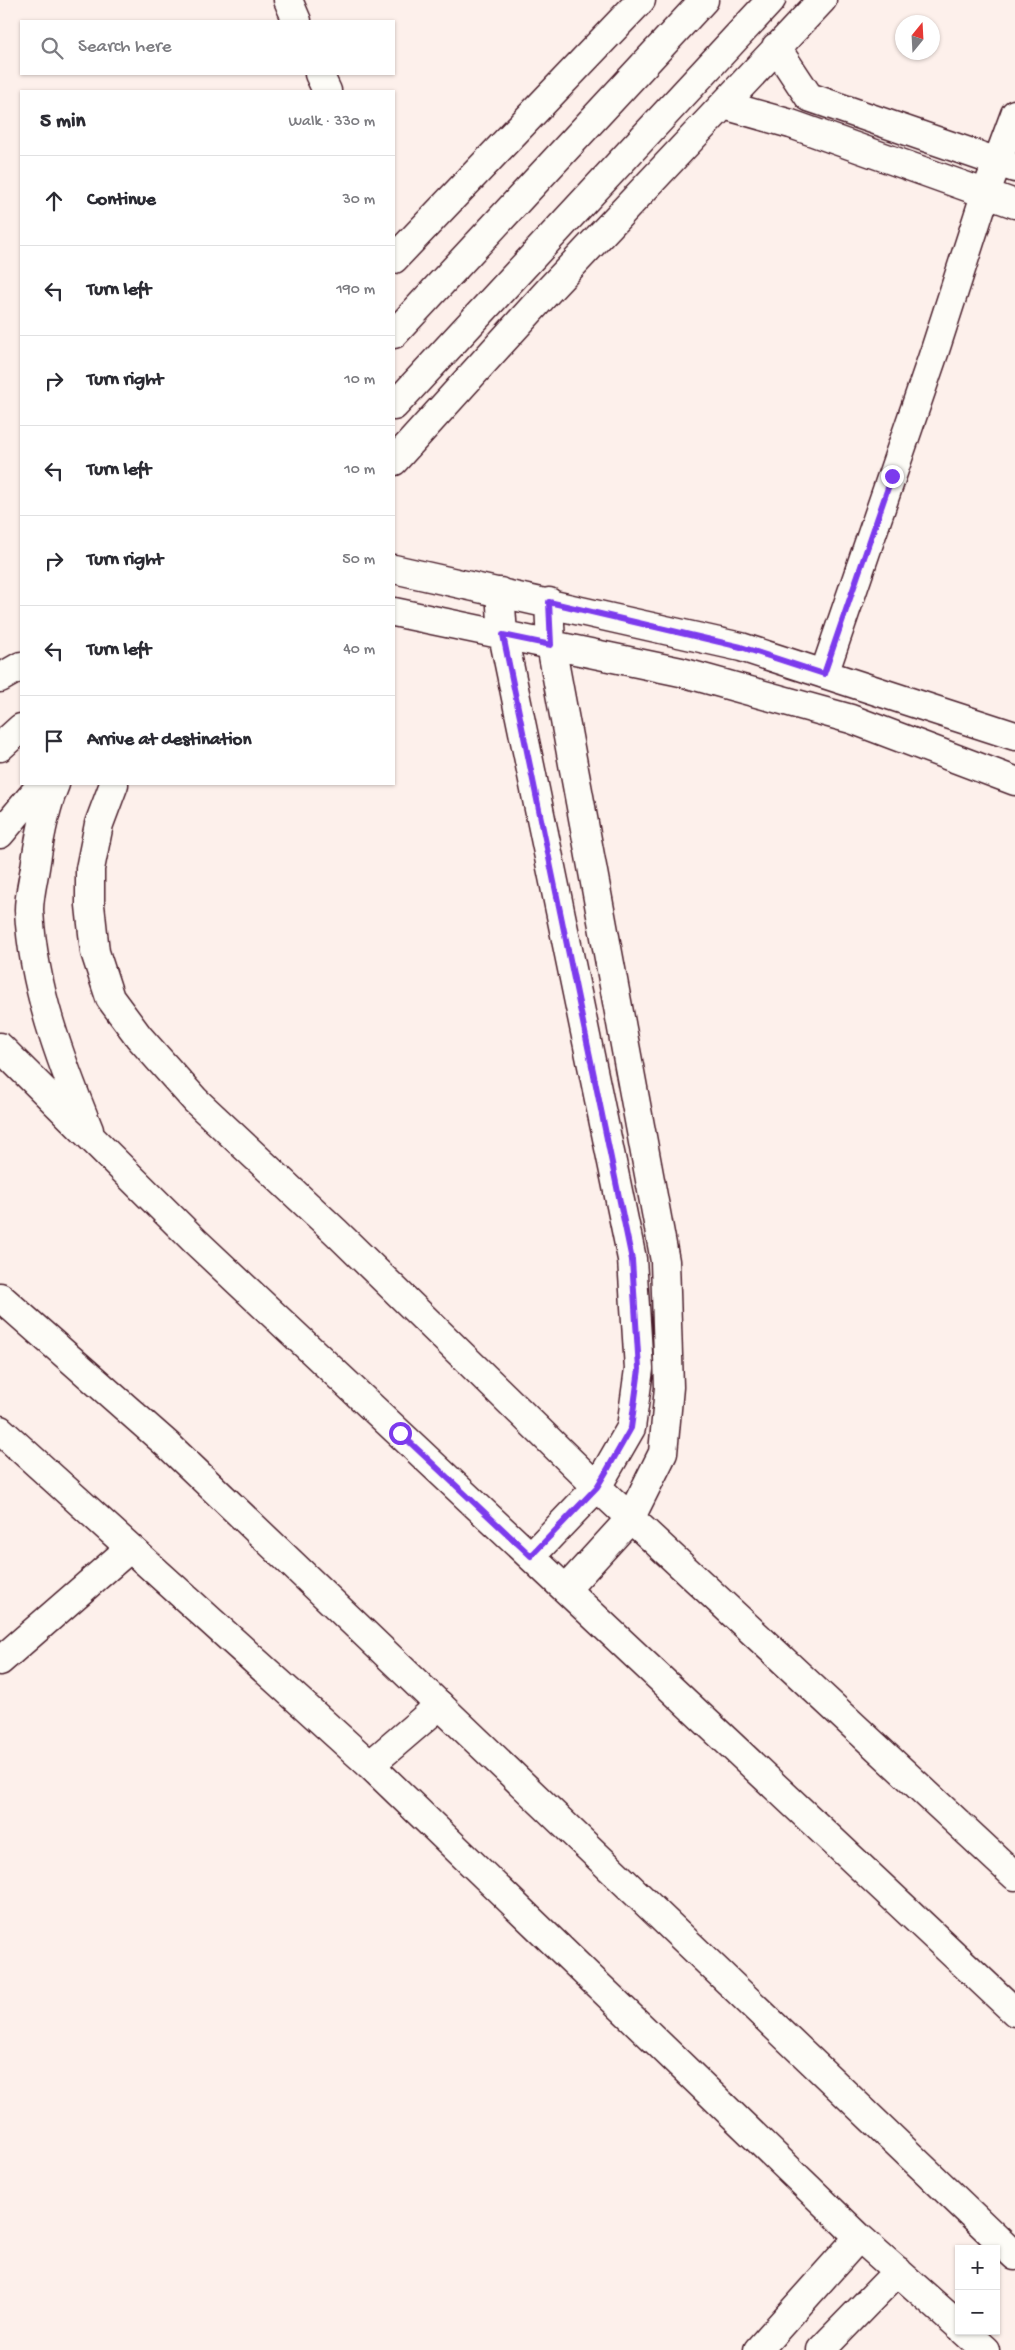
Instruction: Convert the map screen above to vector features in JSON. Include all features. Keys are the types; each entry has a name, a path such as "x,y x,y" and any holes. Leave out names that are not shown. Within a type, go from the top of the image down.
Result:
{"street":[{"path":"288,0 297,20"},
{"path":"395,255 641,0"},
{"path":"395,333 704,0"},
{"path":"395,405 771,0"},
{"path":"395,460 549,290 822,0"},
{"path":"776,47 809,97 1007,165"},
{"path":"320,75 327,90"},
{"path":"724,105 791,124 985,195 1015,204"},
{"path":"824,674 935,350 985,195 1007,165 1015,114"},
{"path":"395,569 549,602 741,647 1015,736"},
{"path":"500,592 503,635 632,1260 639,1369 631,1428 597,1487 531,1556"},
{"path":"549,602 551,645 664,1261 669,1387 663,1453 630,1519 566,1589"},
{"path":"395,612 681,672 851,719 1015,781"},
{"path":"0,678 20,667"},
{"path":"0,732 20,727"},
{"path":"0,747 20,728"},
{"path":"0,834 41,785"},
{"path":"55,785 49,799 39,842 29,909 39,988 59,1054 94,1140"},
{"path":"114,785 99,824 90,869 90,905 95,952 110,998 139,1037 195,1100 336,1232 630,1519 1015,1876"},
{"path":"0,1047 196,1241 1015,2012"},
{"path":"0,1297 169,1446 1015,2256"},
{"path":"0,1430 370,1765 859,2238 955,2322"},
{"path":"0,1661 130,1548"},
{"path":"370,1765 440,1705"},
{"path":"758,2350 859,2238"},
{"path":"821,2350 898,2271"},
{"path":"968,2335 984,2350"}],"route":[{"path":"400,1433 531,1556 597,1487 631,1428 639,1369 632,1260 503,635 551,645 549,602 741,647 824,674 892,476"}]}
